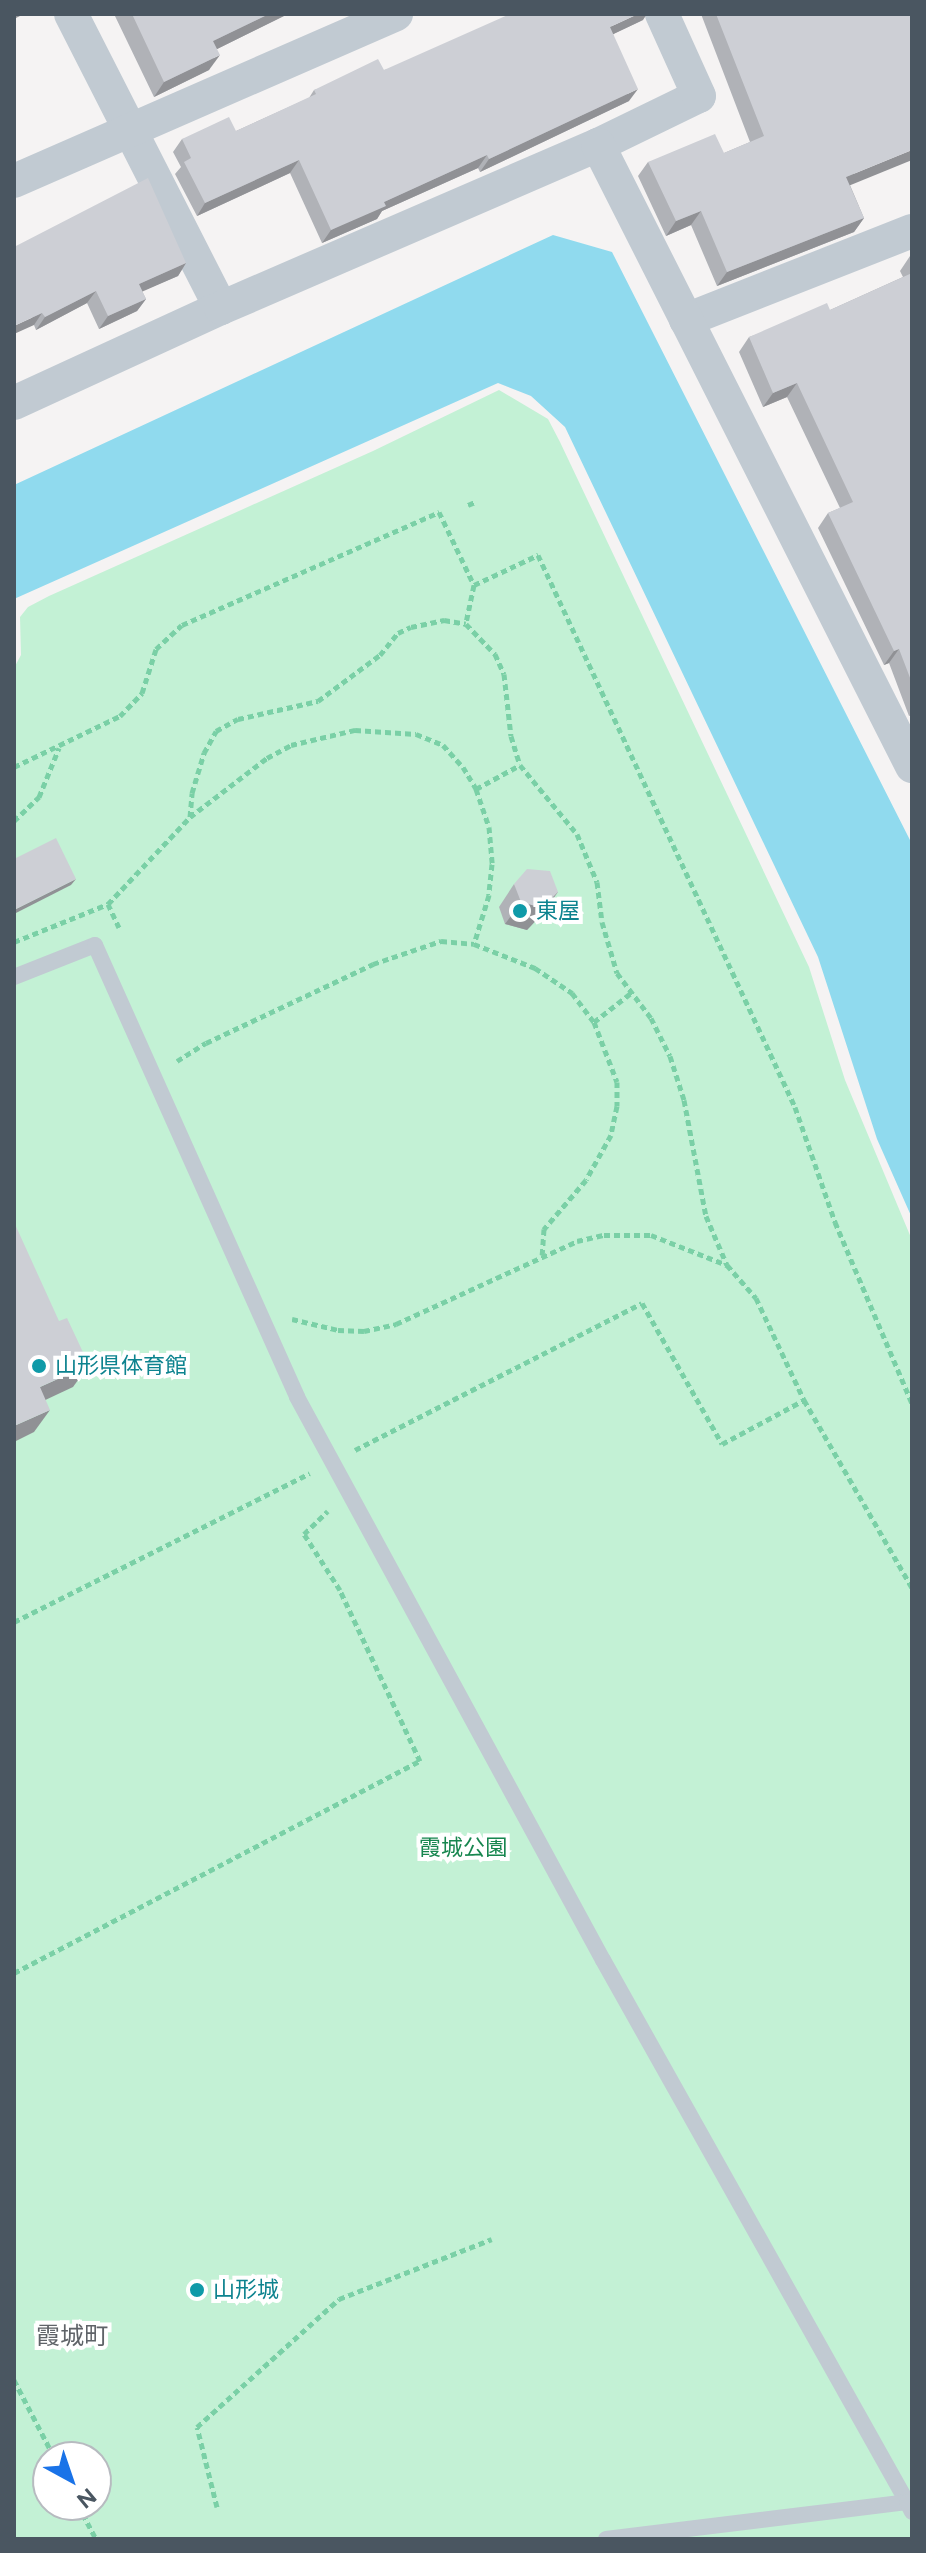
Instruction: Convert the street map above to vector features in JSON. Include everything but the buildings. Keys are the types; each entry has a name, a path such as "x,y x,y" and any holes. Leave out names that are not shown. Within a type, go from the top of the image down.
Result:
{"street":[{"path":"71,14 221,308"},
{"path":"14,181 129,128 396,14"},
{"path":"14,403 221,308 598,145 699,96 662,14"},
{"path":"598,145 912,766"},
{"path":"686,320 912,231"}],"lane":[{"path":"14,977 95,945 297,1397 603,1960 909,2507 606,2539"}],"path":[{"path":"14,767 120,716 142,693 156,649 182,625 439,512 474,585 466,624"},
{"path":"474,585 538,555 795,1107 835,1222 912,1403"},
{"path":"190,817 192,793 204,753 216,731 238,719 318,701 380,655 398,633 444,620 466,624 495,654 504,674 507,713 520,765 577,834 597,882 602,922 617,973 651,1018 670,1056 684,1100 706,1216 727,1265 756,1298 804,1400 912,1588"},
{"path":"14,942 108,904 190,817 279,752 325,735 355,730 416,734 443,745 463,767 476,789 489,827 492,864 489,895 474,944"},
{"path":"14,821 39,797 59,747"},
{"path":"476,789 520,765"},
{"path":"108,904 120,932"},
{"path":"176,1062 206,1043 406,950 441,941 474,944 555,980 572,993 594,1022 617,1082 617,1106 611,1135 598,1162 544,1229 542,1256"},
{"path":"594,1022 631,992"},
{"path":"170,1047 181,1075"},
{"path":"287,1319 338,1330 364,1331 396,1324 577,1241 604,1235 651,1235 727,1265"},
{"path":"14,1622 642,1303 722,1444 804,1400"},
{"path":"14,1973 420,1761 340,1590 304,1534 349,1491"},
{"path":"217,2507 197,2427 339,2299 492,2239"},
{"path":"14,2380 46,2441"},
{"path":"86,2521 96,2539"}],"green space":[{"name":"霞城公園","path":"499,390 548,419 809,967 845,1080 912,1240 912,2539 14,2539 14,668 21,655 20,617 28,607 373,451"}],"water":[{"path":"553,235 612,252 912,844 912,1218 877,1139 818,957 565,427 531,396 498,383 14,599 14,485"}],"place":[{"name":"東屋","path":"520,911"},
{"name":"山形県体育館","path":"39,1366"},
{"name":"山形城","path":"197,2290"}],"district":[{"name":"霞城町","path":"72,2336"}]}
